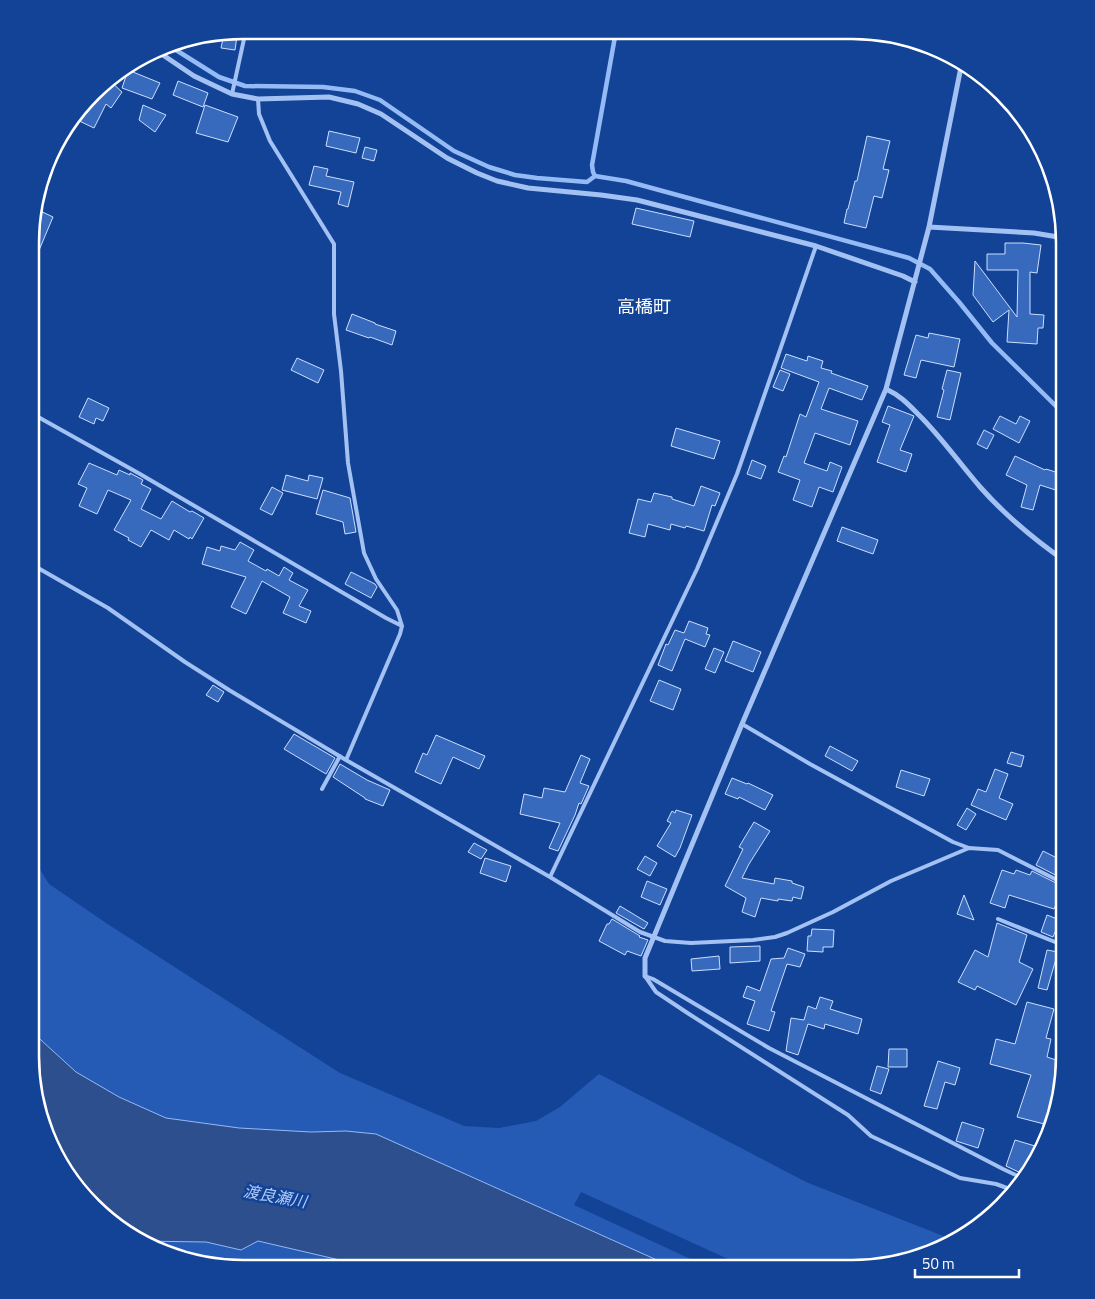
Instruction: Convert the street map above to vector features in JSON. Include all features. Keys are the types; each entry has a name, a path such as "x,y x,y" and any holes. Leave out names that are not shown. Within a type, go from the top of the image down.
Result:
{"street":[{"path":"163,54 194,76 232,94 258,99 329,97 358,104 381,114 447,158 498,181 528,188 637,200 816,246 904,276 915,282"},
{"path":"645,976 645,958 742,724 886,389 929,227 960,70"},
{"path":"929,227 1034,233 1056,237"},
{"path":"886,389 898,394 946,444 982,489 1018,524 1056,555"}],"lane":[{"path":"232,94 244,39"},
{"path":"258,99 259,114 270,141 334,244 334,314 341,371 348,463 358,520 364,553 376,579 397,610 402,626 346,760"},
{"path":"550,877 698,569 737,474 816,246"},
{"path":"39,417 402,626"},
{"path":"39,569 108,608 185,662 229,690 346,760 550,877 640,932 654,938 691,943 775,937 833,912 891,881 969,848"},
{"path":"742,724 819,769 953,842 969,848 998,850 1056,879"},
{"path":"322,789 340,756"},
{"path":"998,919 1056,942"},
{"path":"645,976 769,1048 1018,1176"},
{"path":"645,976 656,992 848,1115 871,1136 960,1178 996,1184 1008,1188"}],"shaded area":[{"path":"39,868 49,884 109,925 340,1073 464,1126 499,1128 536,1121 560,1107 599,1074 806,1182 946,1237 931,1245 879,1259 730,1260 581,1192 574,1205 693,1260 657,1260 376,1134 346,1131 311,1132 239,1128 166,1118 119,1097 76,1072 39,1038"},
{"path":"155,1240 206,1242 241,1250 257,1241 339,1260 216,1259 190,1253"}],"water":[{"name":"渡良瀬川","path":"39,1038 76,1072 119,1097 166,1118 239,1128 311,1132 346,1131 376,1134 657,1260 340,1260 258,1241 241,1250 206,1242 156,1241 118,1218 89,1191 73,1170 54,1135 40,1083"}],"building":[{"path":"223,39 237,39 235,50 221,48"},
{"path":"131,71 160,83 152,99 122,88 126,75"},
{"path":"178,81 208,93 203,107 173,95"},
{"path":"114,84 122,92 111,108 106,104 94,128 79,121 98,98"},
{"path":"143,105 166,115 155,132 139,120"},
{"path":"205,105 238,117 228,142 196,133"},
{"path":"329,131 360,138 356,153 326,146"},
{"path":"867,136 890,141 883,169 889,170 882,198 874,196 866,228 844,223 855,181 857,181"},
{"path":"365,147 377,150 374,161 362,158"},
{"path":"314,166 328,169 326,176 354,182 348,207 338,204 341,192 309,185"},
{"path":"636,208 694,221 690,237 632,224"},
{"path":"41,211 53,217 39,250"},
{"path":"1005,243 1041,245 1037,273 1030,272 1030,314 1044,315 1043,328 1038,328 1037,344 1007,342 1009,310 993,322 973,295 975,261 1017,317 1018,270 987,270 987,254 1005,254"},
{"path":"352,314 396,331 392,345 346,330"},
{"path":"929,333 960,339 954,367 921,360 916,378 904,375 916,335 928,338"},
{"path":"786,354 807,361 808,356 823,361 821,368 868,386 862,400 829,388 821,409 858,421 850,445 815,433 804,463 827,471 830,462 842,467 833,492 819,487 812,507 793,500 800,480 778,472 784,456 786,457 800,414 806,417 819,382 781,368"},
{"path":"297,358 324,370 318,383 291,370"},
{"path":"780,370 790,374 783,391 773,387"},
{"path":"947,370 961,373 950,420 937,417"},
{"path":"88,398 109,408 103,421 96,418 94,424 79,417"},
{"path":"888,406 914,416 900,450 912,454 906,472 877,462 890,425 882,422"},
{"path":"1000,416 1016,424 1020,416 1030,421 1019,443 993,429"},
{"path":"676,428 720,441 714,459 671,446"},
{"path":"984,430 994,435 987,449 977,444"},
{"path":"1015,456 1045,470 1056,472 1056,490 1040,485 1033,510 1021,507 1027,485 1006,475"},
{"path":"752,460 766,466 761,479 747,474"},
{"path":"89,463 117,475 119,470 143,480 141,484 151,489 141,509 161,519 172,501 204,518 192,539 174,530 169,540 151,530 141,547 128,540 129,538 114,530 131,500 108,490 97,514 79,506 87,488 78,484"},
{"path":"286,475 308,481 309,475 323,478 317,499 282,490"},
{"path":"701,486 720,493 715,506 712,505 704,531 671,524 670,530 648,524 645,537 629,533 638,499 651,502 654,493 672,497 672,499 694,506"},
{"path":"272,487 283,493 272,515 260,509"},
{"path":"323,490 350,498 356,532 345,534 343,522 316,514"},
{"path":"842,527 878,540 873,554 837,541"},
{"path":"240,542 254,550 248,561 279,576 284,567 293,573 289,580 308,590 299,606 311,611 306,623 283,613 290,597 262,581 246,614 231,607 246,577 202,564 207,547 220,551 221,546 235,550"},
{"path":"351,572 375,584 377,587 371,598 345,584"},
{"path":"689,621 708,628 706,634 710,635 705,647 685,639 672,671 658,665 666,644 668,645 675,630 684,633"},
{"path":"733,641 761,652 753,672 725,661"},
{"path":"714,648 724,652 715,673 705,669"},
{"path":"659,680 681,689 673,710 650,701"},
{"path":"213,685 224,692 218,702 206,695"},
{"path":"294,734 335,758 326,774 284,749"},
{"path":"436,735 485,756 479,769 453,757 441,784 415,772 423,753 427,755"},
{"path":"830,746 858,761 852,771 825,756"},
{"path":"1011,752 1024,756 1021,767 1007,763"},
{"path":"581,755 590,759 580,783 589,786 581,804 579,803 558,851 549,848 560,823 520,814 524,794 542,798 544,788 565,792"},
{"path":"340,764 367,780 390,790 383,806 365,799 333,777"},
{"path":"995,769 1008,774 999,798 1013,804 1006,820 971,805 978,789 986,792"},
{"path":"901,770 930,779 924,796 896,787"},
{"path":"732,778 748,783 773,795 765,810 739,797 738,799 725,794"},
{"path":"967,808 976,814 966,830 957,825"},
{"path":"676,810 692,815 675,857 657,846 671,823 667,821 672,811 675,813"},
{"path":"754,822 770,831 742,878 774,884 775,878 792,881 792,883 804,887 801,899 793,897 792,901 778,899 778,901 761,898 755,917 742,912 746,898 725,886 743,849 739,847"},
{"path":"474,843 487,850 481,859 468,852"},
{"path":"1043,851 1056,858 1056,875 1036,865"},
{"path":"645,856 657,863 650,876 637,869"},
{"path":"485,858 511,866 506,882 480,873"},
{"path":"1002,870 1014,874 1016,870 1030,875 1032,871 1056,883 1056,905 1054,909 1009,895 1005,908 990,903"},
{"path":"647,881 667,889 660,905 641,897"},
{"path":"964,895 974,920 957,914"},
{"path":"620,906 648,923 644,929 616,913"},
{"path":"1047,915 1056,918 1056,930 1053,937 1041,932"},
{"path":"612,919 639,937 648,940 641,956 627,951 625,955 599,941 607,924"},
{"path":"997,923 1027,935 1019,962 1033,969 1016,1005 977,986 975,990 958,982 975,950 988,957"},
{"path":"812,929 834,930 833,947 823,947 823,952 807,951 808,936 811,936"},
{"path":"760,946 760,961 730,963 730,947"},
{"path":"788,948 805,954 800,967 787,964 771,1011 775,1012 769,1031 747,1024 755,1001 743,997 747,986 760,991 771,959 784,958"},
{"path":"1047,950 1056,952 1056,959 1047,990 1038,988"},
{"path":"719,956 720,969 692,971 691,959"},
{"path":"820,997 833,1001 830,1009 862,1019 858,1034 825,1024 824,1029 808,1024 798,1055 786,1051 791,1018 804,1020 808,1006 816,1009"},
{"path":"1027,1002 1054,1009 1046,1038 1051,1039 1047,1057 1056,1060 1055,1083 1044,1124 1017,1117 1031,1075 990,1064 996,1039 1015,1044"},
{"path":"889,1049 907,1049 907,1067 888,1067"},
{"path":"938,1061 960,1068 955,1085 945,1082 937,1109 924,1106"},
{"path":"877,1066 889,1069 881,1094 870,1090"},
{"path":"962,1122 984,1129 978,1148 956,1141"},
{"path":"1015,1140 1035,1146 1020,1173 1006,1166"}],"waterway":[{"path":"595,176 592,165 615,39"},
{"path":"176,50 219,77 245,86 323,87 355,91 380,100 454,151 489,167 515,175 587,182 595,176 626,181 909,258 930,269 992,343 1056,406"}],"district":[{"name":"高橋町","path":"644,306"}]}
